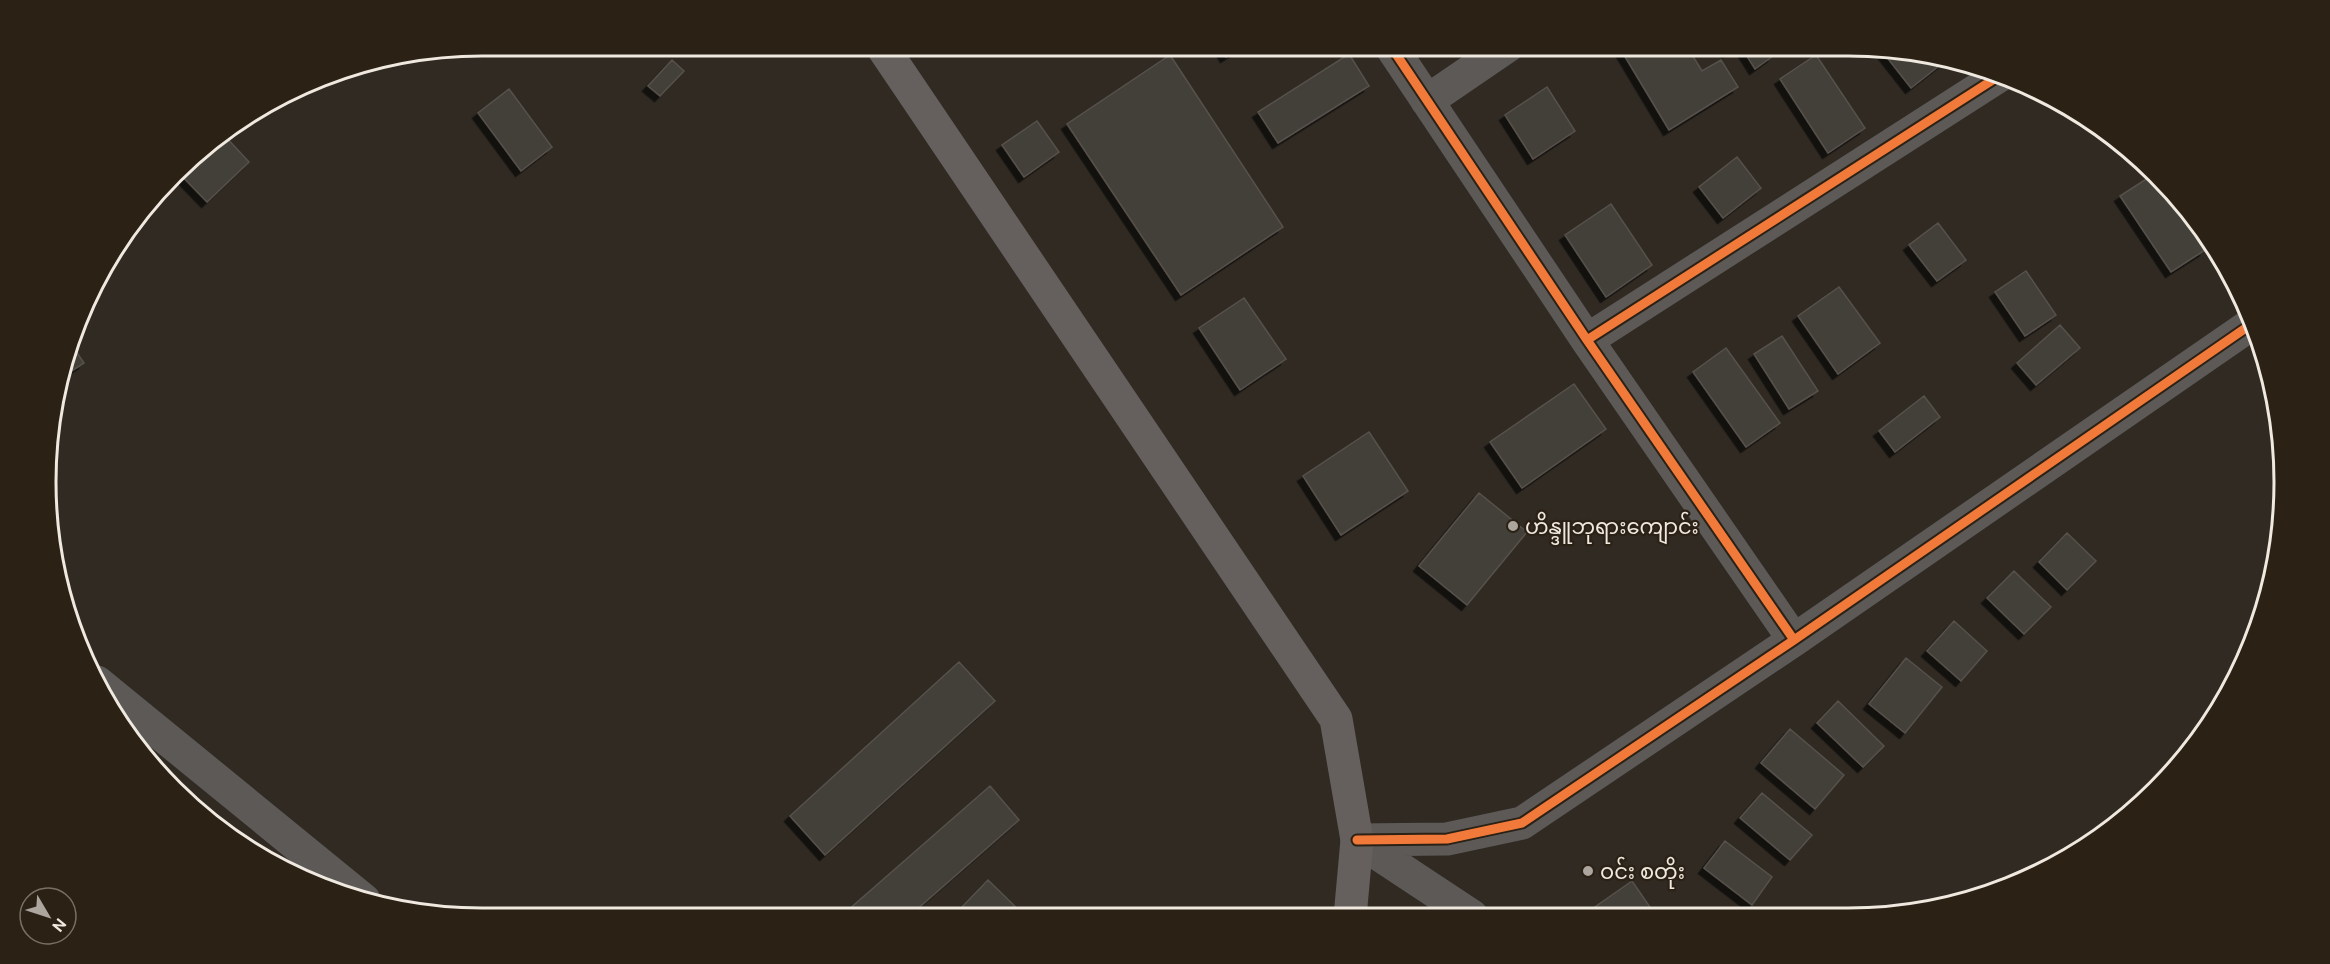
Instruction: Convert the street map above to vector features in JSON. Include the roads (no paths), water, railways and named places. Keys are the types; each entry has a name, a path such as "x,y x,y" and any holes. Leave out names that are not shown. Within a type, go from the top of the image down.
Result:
{"main road":[{"path":"887,56 1336,719 1358,840 1351,908"}],"street":[{"path":"1397,56 1587,340 1794,640"},
{"path":"1427,100 1493,56"},
{"path":"1587,340 1992,81"},
{"path":"1358,840 1447,839 1522,823 1794,640 2246,328"},
{"path":"113,695 348,887"},
{"path":"1358,840 1460,908"}],"place":[{"name":"ဟိန္ဒူဘုရားကျောင်း","path":"1513,526"},
{"name":"ဝင်း စတိုး","path":"1588,871"}]}
